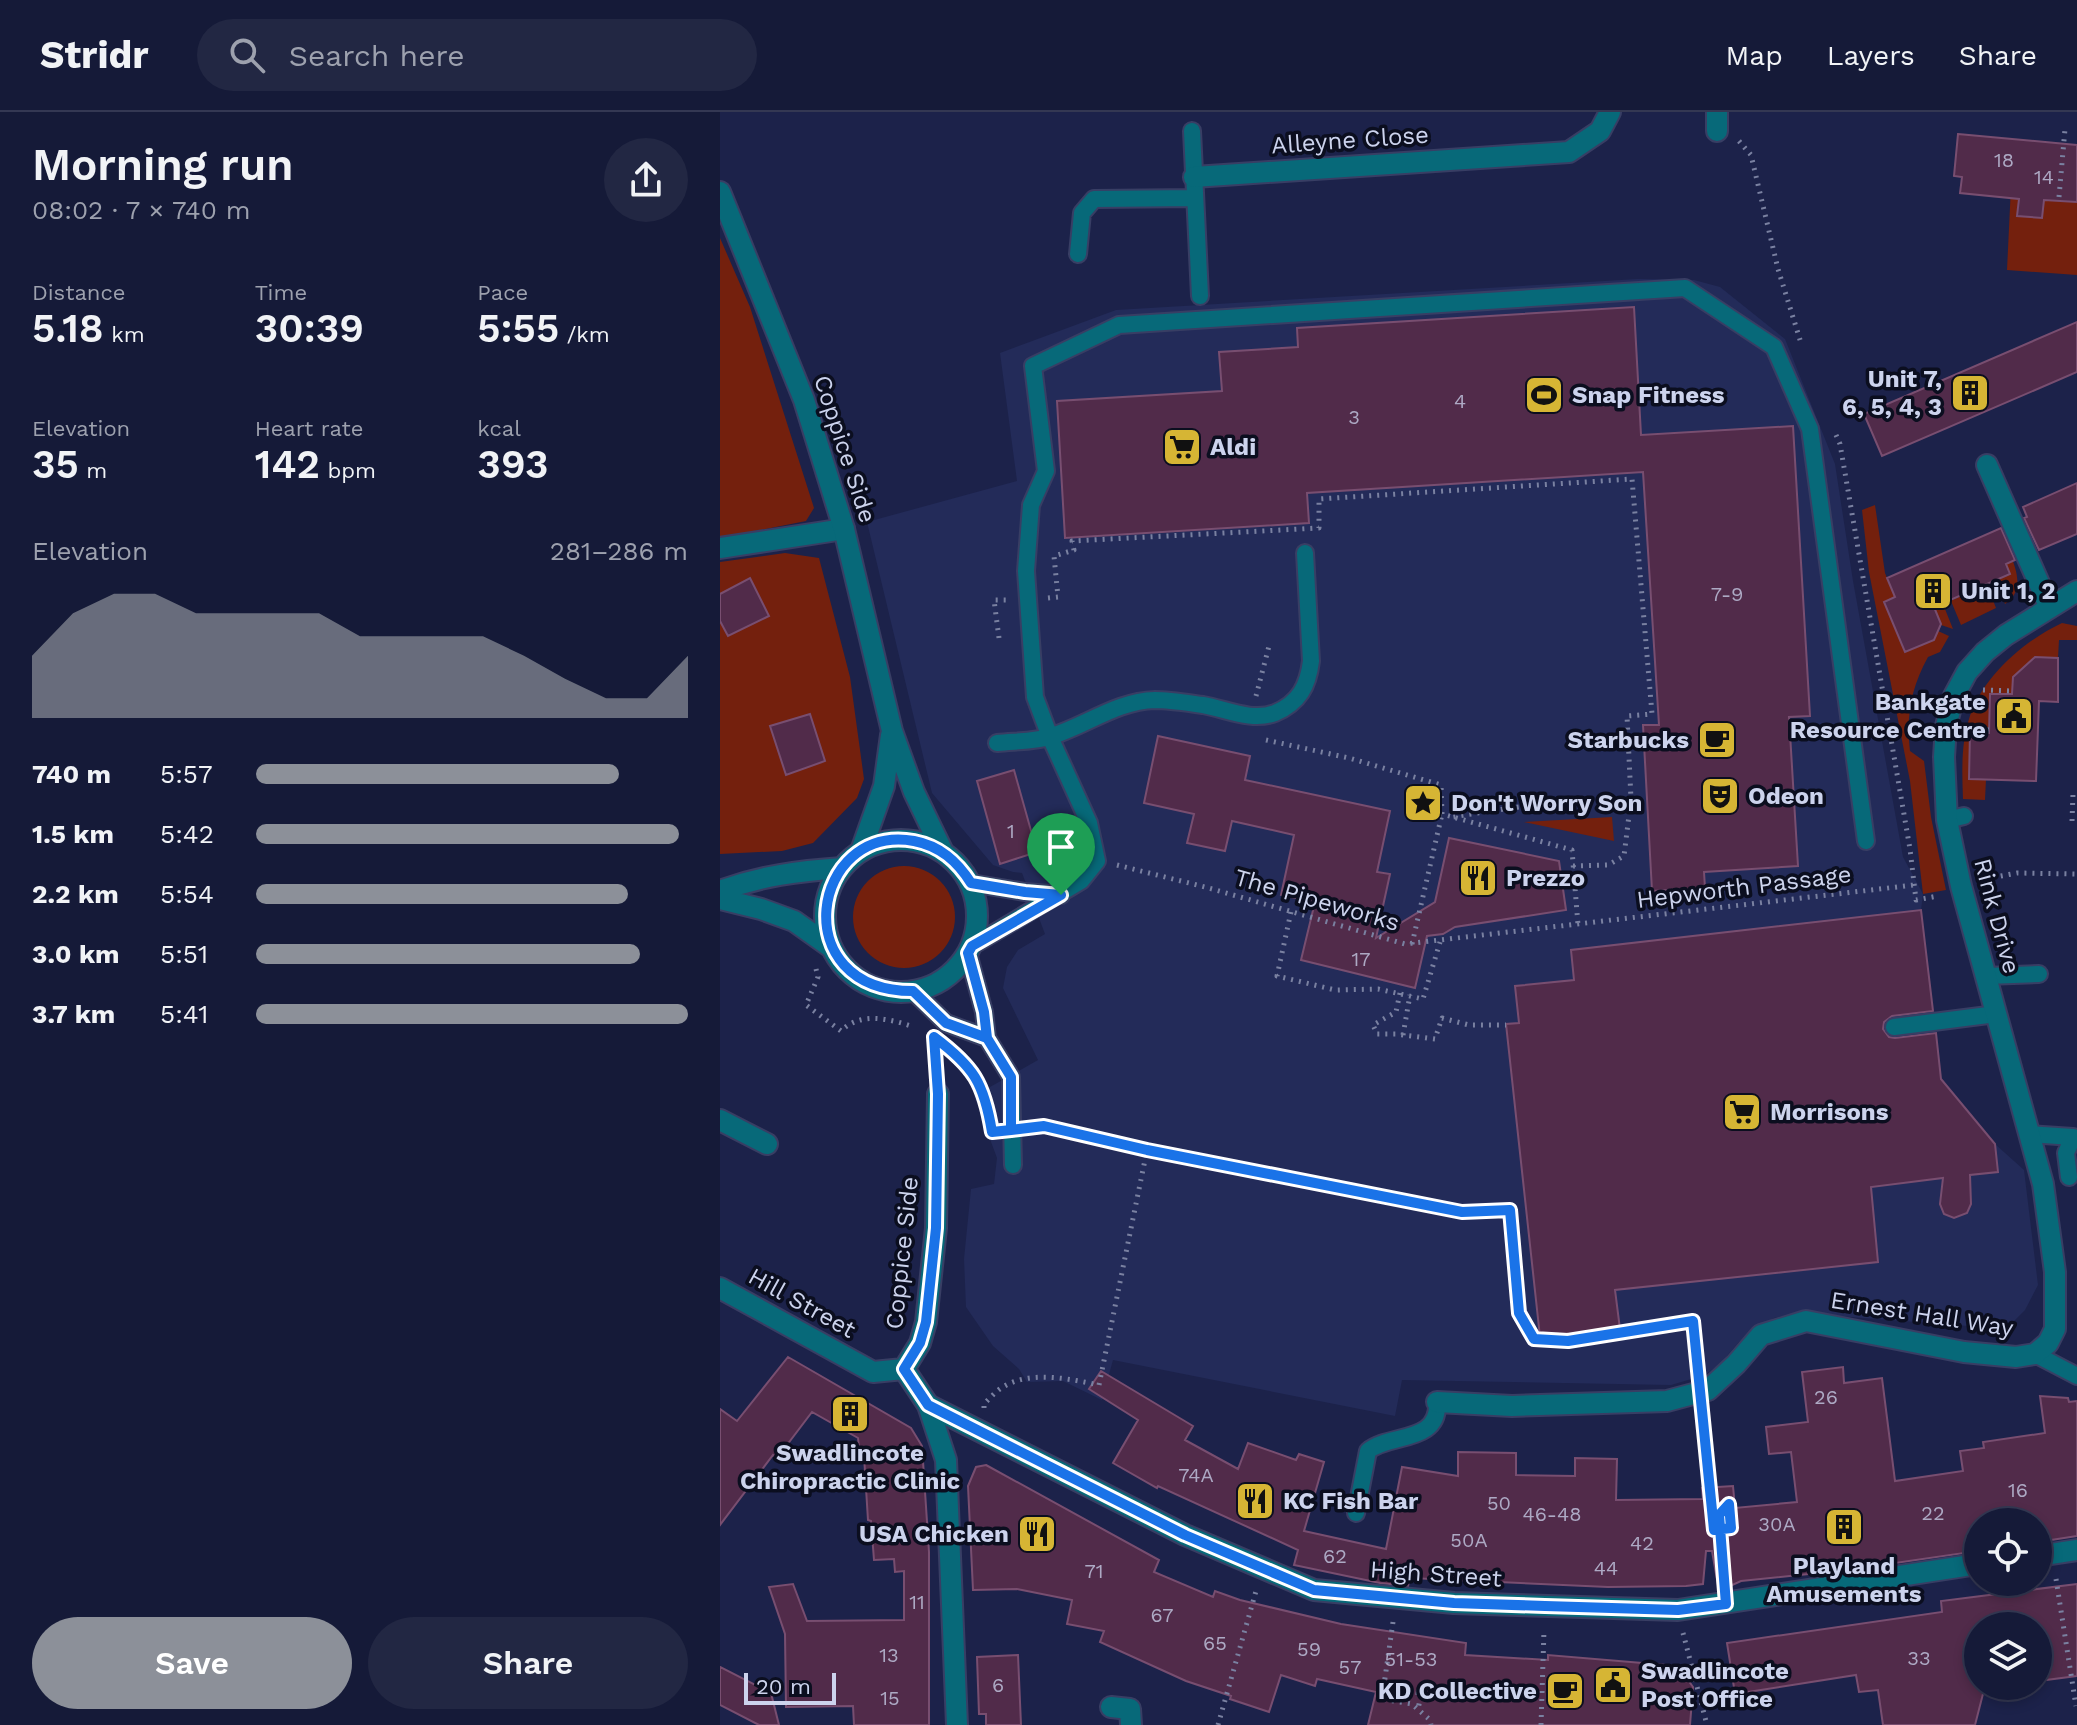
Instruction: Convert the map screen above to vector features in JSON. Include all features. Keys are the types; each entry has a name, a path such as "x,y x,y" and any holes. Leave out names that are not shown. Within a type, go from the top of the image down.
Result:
{"street":[{"name":"Alleyne Close","path":"1194,187 1569,152 1600,131 1610,112"},
{"name":"Coppice Side","path":"720,192 804,400 844,529 892,731 914,792 942,850"},
{"path":"1987,465 2049,606"},
{"path":"720,548 844,529"},
{"name":"Rink Drive","path":"2056,1307 2055,1272 2043,1184 1961,886 1956,818 1944,757 1946,726 1954,696 1967,672 1985,652 2049,606 2077,591"},
{"name":"Coppice Side","path":"861,851 884,786 892,731"},
{"path":"900,839 927,843 942,850 962,868 971,883 978,919 970,949 949,975 930,987 890,991 858,979 832,948 825,912 831,886 842,868 861,851 900,839"},
{"path":"720,891 750,880 797,871 842,868"},
{"path":"720,899 794,921 832,948"},
{"name":"Coppice Side","path":"904,1369 920,1343 926,1322 936,1228 938,1094"},
{"path":"720,1120 767,1144"},
{"name":"Hill Street","path":"720,1288 873,1372 904,1369"},
{"name":"Ernest Hall Way","path":"1437,1402 1512,1406 1667,1401 1708,1390 1761,1335 1806,1321 1964,1352 2016,1357 2035,1354 2048,1343 2055,1329 2056,1307"},
{"path":"904,1369 928,1405 946,1460 957,1725"},
{"name":"High Street","path":"928,1405 1185,1535 1314,1590 1454,1603 1678,1610 1964,1566"},
{"path":"2052,1554 2077,1550"},
{"path":"1111,1707 1130,1709 1131,1725"}],"lane":[{"path":"1192,131 1200,296"},
{"path":"1078,254 1082,213 1094,199 1194,187"},
{"path":"1013,1165 1011,1077 987,1038 970,949 1061,895 1081,881 1097,861 1089,823 1035,697 1026,571 1031,505 1046,471 1033,366 1119,325 1685,288 1774,347 1810,429 1866,841"},
{"path":"997,743 1050,737 1125,704 1155,700 1202,705 1251,716 1275,713 1291,704 1303,693 1311,661 1305,553"},
{"path":"971,883 1061,895"},
{"path":"1986,976 2039,974"},
{"path":"913,991 946,1023 987,1038"},
{"path":"1894,1027 1996,1014"},
{"path":"2029,1134 2073,1137 2066,1153 2069,1177"},
{"path":"2035,1354 2077,1376"},
{"path":"1356,1513 1368,1451 1373,1446 1410,1437 1424,1429 1438,1413 1437,1402"}],"path":[{"path":"2059,197 2065,129"},
{"path":"1072,541 1319,528 1319,499 1632,479 1652,714 1627,716 1631,799 1624,856 1608,865 1573,866"},
{"path":"1261,739 1349,758 1441,785 1442,814 1412,944"},
{"path":"2072,821 2073,794 2077,794"},
{"path":"1453,817 1508,808 1631,799"},
{"path":"1442,814 1572,850 1578,925"},
{"name":"The Pipeworks","path":"1097,861 1412,944 1578,925"},
{"path":"1976,881 2017,873 2077,874"},
{"name":"Hepworth Passage","path":"1578,925 1914,885 1916,900 1945,895"},
{"path":"1291,912 1277,976 1335,990 1378,989 1423,999 1440,942"},
{"path":"1400,993 1396,1012 1373,1025 1377,1034 1435,1039 1442,1018 1469,1025 1506,1025"},
{"path":"1403,1035 1410,995"},
{"path":"806,1005 841,1031 850,1023 885,1017 925,1030"},
{"path":"938,1094 934,1037 959,1056 983,1091 988,1108"},
{"path":"1011,1130 1044,1126 1147,1150 1462,1212 1510,1210 1519,1313 1534,1339 1568,1341 1693,1321 1714,1530 1720,1529 1731,1528 1729,1504 1719,1515 1720,1529 1726,1604"},
{"path":"984,1404 1005,1386 1019,1380 1047,1378 1099,1385 1147,1150"},
{"path":"1218,1725 1263,1569"},
{"path":"2052,1589 2076,1706"},
{"path":"1394,1597 1382,1699 1412,1704 1430,1720 1431,1725"},
{"path":"1541,1725 1545,1606"},
{"path":"1678,1610 1707,1725"},
{"path":"1384,1688 1421,1693 1418,1710"}],"shaded area":[{"path":"2011,186 2020,187 2018,216 2042,218 2045,189 2077,202 2077,275 2007,270"},
{"path":"720,238 750,307 814,508 806,521 720,538"},
{"path":"1638,279 1694,280 1720,287 1785,339 1835,464 1903,857 1923,894 1921,910 1941,1079 1995,1144 2024,1170 2038,1285 2025,1310 2014,1321 1998,1327 1799,1313 1774,1318 1755,1329 1705,1375 1671,1385 1402,1380 1395,1416 1113,1360 1102,1400 1063,1381 1027,1382 1019,1369 993,1346 966,1307 964,1259 971,1189 994,1184 997,1158 974,1096 1038,1060 1003,988 1007,967 1018,950 1045,934 1022,873 993,865 932,793 867,522 1017,481 1000,353 1116,310"},
{"path":"1875,505 1885,573 1895,597 1884,602 1905,652 1934,640 1941,624 1934,608 1943,604 1953,629 1941,625 1938,631 1949,636 1940,652 1928,657 1917,680 1909,714 1910,751 1924,761 1931,817 1946,890 1923,894 1910,781 1869,572 1862,510"},
{"path":"1998,529 2012,558 2017,579 2013,597 2005,604 1996,581 2010,574 1992,532"},
{"path":"785,553 819,558 850,677 864,779 857,798 813,843 782,851 720,854 720,562"},
{"path":"1987,585 1996,608 1961,625 1951,601 1945,603"},
{"path":"2062,623 2077,626 2077,640 2059,640 2058,658 2035,657 2013,677 2012,694 1990,694 1989,733 1970,733 1969,778 1986,779 1985,800 1963,799 1965,738 1969,719 1983,689 2019,650"},
{"path":"1612,817 1614,841 1524,822"},
{"path":"894,866 914,866 933,874 947,888 955,907 952,937 933,960 914,968 894,968 875,960 861,946 853,927 853,907 861,888 875,874"}],"building":[{"path":"1958,134 2077,145 2077,202 2044,200 2042,218 2017,216 2019,199 1960,193 1962,177 1954,176"},
{"path":"1634,307 1641,435 1793,426 1810,716 1789,717 1798,866 1704,872 1705,888 1652,891 1643,725 1659,725 1643,472 1307,493 1309,523 1065,538 1057,401 1222,391 1219,352 1298,347 1297,328"},
{"name":"Unit 7, 6, 5, 4, 3","path":"2077,322 2077,372 1882,456 1864,414"},
{"path":"2077,483 2077,534 2039,550 2024,518 2027,517 2023,507"},
{"name":"Unit 1, 2","path":"2001,528 2015,560 2006,564 2010,574 1934,607 1941,624 1934,640 1905,652 1884,602 1895,597 1887,578"},
{"path":"750,578 769,616 728,636 720,621 720,594"},
{"name":"Bankgate Resource Centre","path":"2035,657 2058,658 2058,702 2039,701 2036,781 1969,779 1970,732 1989,733 1990,694 2012,694 2013,677"},
{"path":"810,714 825,761 786,775 770,726"},
{"path":"1158,736 1250,756 1245,780 1390,811 1377,872 1390,874 1376,938 1435,902 1449,838 1559,861 1566,910 1455,927 1443,934 1427,936 1415,988 1301,960 1315,902 1281,895 1294,835 1232,821 1225,851 1187,843 1194,814 1144,803"},
{"path":"1014,770 1037,852 1000,864 977,781"},
{"name":"Morrisons","path":"1921,910 1933,1011 1892,1016 1884,1022 1883,1029 1889,1037 1895,1038 1936,1033 1941,1079 1995,1144 1998,1172 1970,1175 1971,1204 1967,1213 1954,1218 1944,1214 1940,1204 1943,1178 1871,1187 1878,1262 1615,1290 1620,1329 1540,1337 1506,1024 1519,1023 1515,986 1574,980 1571,950"},
{"path":"788,1357 911,1428 922,1446 929,1552 929,1725 854,1725 853,1706 786,1707 785,1634 769,1587 793,1584 807,1621 904,1620 904,1571 895,1572 894,1559 874,1560 864,1456 860,1457 858,1438 812,1412 777,1458 773,1455 720,1525 720,1409 737,1421"},
{"path":"1843,1367 1844,1383 1882,1378 1895,1481 1963,1471 1960,1451 1984,1448 1983,1442 2045,1433 2040,1396 2077,1401 2077,1536 2052,1540 2052,1508 1964,1508 1964,1553 1741,1581 1719,1591 1712,1551 1706,1551 1703,1584 1686,1586 1608,1587 1410,1578 1408,1586 1380,1583 1294,1565 1298,1550 1157,1488 1113,1463 1138,1420 1089,1389 1101,1371 1193,1426 1185,1440 1238,1469 1248,1443 1296,1460 1299,1454 1324,1462 1304,1531 1386,1549 1402,1467 1458,1476 1458,1452 1516,1453 1516,1475 1575,1476 1575,1458 1617,1459 1616,1500 1703,1499 1702,1488 1733,1486 1735,1508 1797,1502 1791,1452 1769,1454 1766,1427 1808,1422 1802,1372"},
{"path":"986,1465 1159,1560 1154,1572 1213,1597 1215,1591 1341,1624 1466,1643 1465,1655 1548,1660 1548,1655 1678,1666 1693,1687 1690,1725 1368,1725 1376,1692 1317,1679 1315,1686 1281,1675 1269,1712 1230,1699 1231,1696 1186,1681 1100,1642 1104,1631 1067,1624 1072,1600 1017,1589 973,1590 968,1486 976,1467"},
{"path":"2077,1584 2077,1676 2052,1679 2052,1612 1964,1612 1964,1700 1981,1700 1975,1725 1883,1725 1878,1690 1859,1692 1856,1675 1735,1694 1727,1643 1942,1612 1941,1601 1981,1596 2052,1596 2052,1587"},
{"path":"1018,1655 1021,1725 986,1725 986,1714 979,1714 977,1657"},
{"path":"720,1667 771,1693 779,1725 759,1725 720,1705"}],"place":[{"name":"Unit 7, 6, 5, 4, 3","path":"1970,393"},
{"name":"Snap Fitness","path":"1544,395"},
{"name":"Aldi","path":"1182,447"},
{"name":"Unit 1, 2","path":"1933,591"},
{"name":"Bankgate Resource Centre","path":"2014,716"},
{"name":"Starbucks","path":"1717,740"},
{"name":"Odeon","path":"1720,796"},
{"name":"Don't Worry Son","path":"1423,803"},
{"name":"Prezzo","path":"1478,878"},
{"name":"Morrisons","path":"1742,1112"},
{"name":"Swadlincote Chiropractic Clinic","path":"850,1414"},
{"name":"KC Fish Bar","path":"1255,1501"},
{"name":"Playland Amusements","path":"1844,1527"},
{"name":"USA Chicken","path":"1037,1534"},
{"name":"Swadlincote Post Office","path":"1613,1685"},
{"name":"KD Collective","path":"1565,1691"}],"route":[{"path":"1061,895 971,883 962,868 942,850 927,843 900,839 861,851 842,868 831,886 825,912 832,948 839,960 858,979 890,991 913,991 946,1023 987,1038 1011,1077 1011,1130 992,1132 983,1091 959,1056 934,1037 938,1094 936,1228 926,1322 920,1343 904,1369 928,1405 1185,1535 1314,1590 1454,1603 1678,1610 1726,1604 1720,1529 1719,1515 1729,1504 1731,1528 1720,1529 1714,1530 1693,1321 1568,1341 1534,1339 1519,1313 1510,1210 1462,1212 1147,1150 1044,1126 1011,1130 1011,1077 987,1038 984,1012 968,953 972,946 1061,895"}]}
